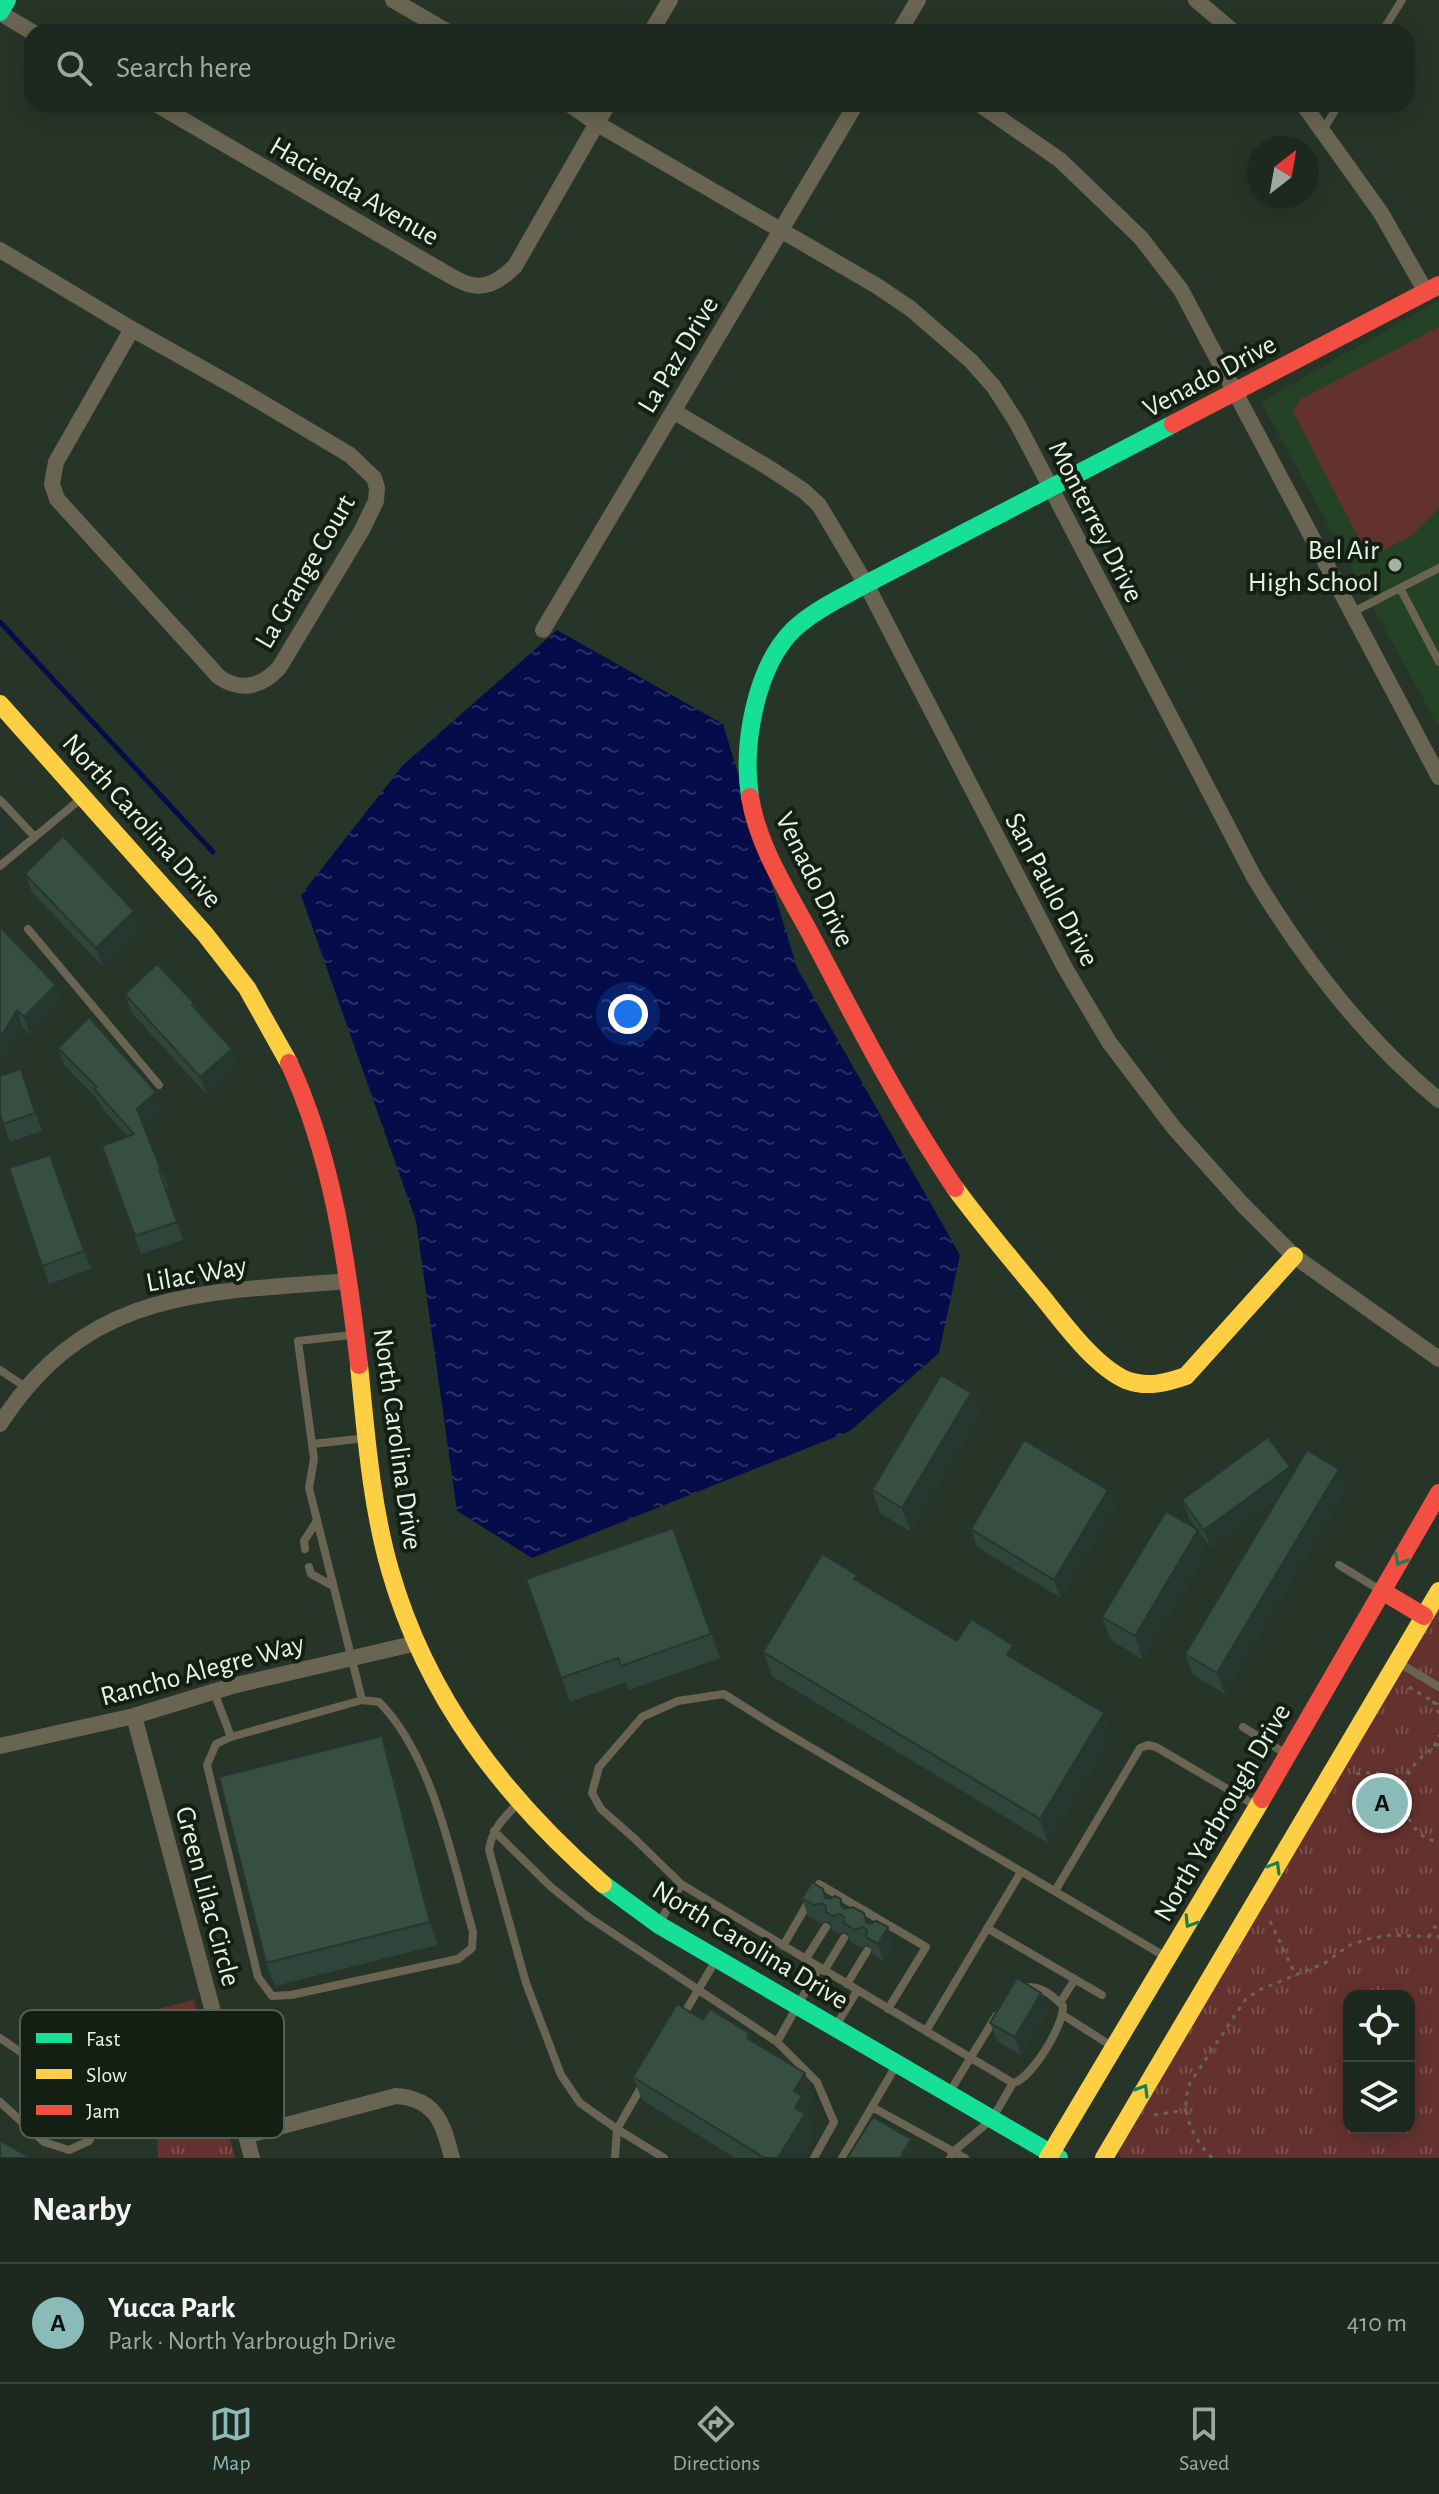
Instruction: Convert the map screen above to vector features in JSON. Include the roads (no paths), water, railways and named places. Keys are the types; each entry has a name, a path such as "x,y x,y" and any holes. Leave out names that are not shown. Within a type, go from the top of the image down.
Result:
{"main road":[{"name":"Venado Drive","path":"1294,1256 1195,1369 1160,1385 1138,1384 1109,1369 1053,1310 981,1223 945,1174 874,1057 755,821 748,776 748,740 755,705 782,644 791,631 810,616 1432,289"},
{"name":"North Carolina Drive","path":"0,704 213,940 274,1031 297,1079 319,1135 334,1193 376,1508 388,1560 417,1643 446,1703 477,1753 518,1803 567,1854 617,1896 659,1925 1052,2156"},
{"name":"North Yarbrough Drive","path":"1052,2156 1439,1493"},
{"path":"1382,1591 1424,1616"},
{"path":"1104,2158 1439,1591"}],"street":[{"path":"393,0 434,24"},
{"path":"656,24 670,0"},
{"path":"904,24 918,0"},
{"path":"1196,0 1224,24"},
{"path":"2,6 24,25"},
{"name":"Hacienda Avenue","path":"170,112 462,282 477,286 500,281 515,266 596,123"},
{"name":"Monterrey Drive","path":"580,112 911,309 971,361 994,387 1017,423 1254,877 1286,930 1337,998 1439,1100"},
{"path":"596,123 603,112"},
{"name":"La Paz Drive","path":"543,630 851,112"},
{"path":"991,112 1060,160 1141,238 1181,290 1439,777"},
{"path":"1309,112 1432,289"},
{"name":"La Grange Court","path":"0,250 350,455 367,469 377,488 376,501 362,530 279,668 269,679 257,685 239,686 219,677 57,499 52,484 56,462 132,329"},
{"name":"San Paulo Drive","path":"673,411 804,491 834,526 1041,923 1109,1042 1174,1128 1236,1198 1294,1256 1439,1359"},
{"name":"Lilac Way","path":"0,1424 27,1388 68,1348 102,1326 143,1307 234,1290 348,1281"},
{"name":"Rancho Alegre Way","path":"0,1746 134,1716 214,1692 417,1643"},
{"name":"Green Lilac Circle","path":"134,1716 214,2010"},
{"path":"284,2126 396,2096 407,2097 429,2107 439,2118 452,2158"},
{"name":"Green Lilac Circle","path":"249,2138 252,2158"}],"lane":[{"path":"1387,24 1402,0"},
{"path":"1323,130 1334,112"},
{"path":"1353,612 1439,568"},
{"path":"1400,588 1439,662"},
{"path":"0,866 84,796"},
{"path":"0,800 35,837"},
{"path":"28,929 159,1085"},
{"path":"355,1335 298,1341 314,1459 309,1488 362,1700"},
{"path":"0,1370 27,1388"},
{"path":"312,1444 368,1437"},
{"path":"305,1549 304,1541 317,1521"},
{"path":"1339,1565 1382,1591"},
{"path":"309,1567 311,1574 333,1586"},
{"path":"1393,1668 1439,1687"},
{"path":"214,1692 231,1737"},
{"path":"1013,2083 681,1884 601,1809 592,1793 599,1767 642,1717 678,1701 724,1694 1168,1958"},
{"path":"362,1700 379,1702 393,1715 429,1783 473,1932 472,1948 458,1959 291,1995 272,1996 258,1977 207,1765 216,1744 231,1737 362,1700"},
{"path":"1243,1727 1288,1754"},
{"path":"1055,1891 1140,1748 1148,1745 1156,1747 1257,1806"},
{"path":"518,1803 494,1831 489,1850 510,1933 561,2075 580,2103 664,2158"},
{"path":"494,1831 551,1887 587,1916 777,2042 817,2082 834,2122 814,2158"},
{"path":"926,2031 1021,1872"},
{"path":"659,1925 681,1884"},
{"path":"783,1946 819,1884 926,1947 888,2009"},
{"path":"836,1910 843,1898"},
{"path":"854,1921 862,1909"},
{"path":"877,1935 884,1922"},
{"path":"805,1960 826,1927"},
{"path":"987,1928 1102,1995"},
{"path":"777,2042 797,2005 844,1938"},
{"path":"847,1984 867,1951"},
{"path":"675,2027 718,1958"},
{"path":"1060,2003 1075,1979"},
{"path":"952,2155 992,2119 1013,2083 1022,2080 1048,2046 1063,2015 1063,2006 1038,1987 1025,1987 1011,1993"},
{"path":"835,2027 857,1991"},
{"path":"948,2093 1003,2006"},
{"path":"1063,2015 1115,2048"},
{"path":"0,2038 20,2052"},
{"path":"842,2158 898,2063"},
{"path":"615,2158 617,2129 646,2078"},
{"path":"0,2102 20,2120"},
{"path":"872,2107 952,2155 965,2158"},
{"path":"40,2138 69,2150 90,2138"}],"water":[{"path":"557,630 723,724 797,968 960,1255 939,1353 850,1431 532,1558 457,1511 416,1221 301,895 403,765"}],"waterway":[{"path":"0,622 213,852"}],"place":[{"name":"Bel Air High School","path":"1395,565"},
{"name":"Yucca Park","path":"1382,1803"}]}
